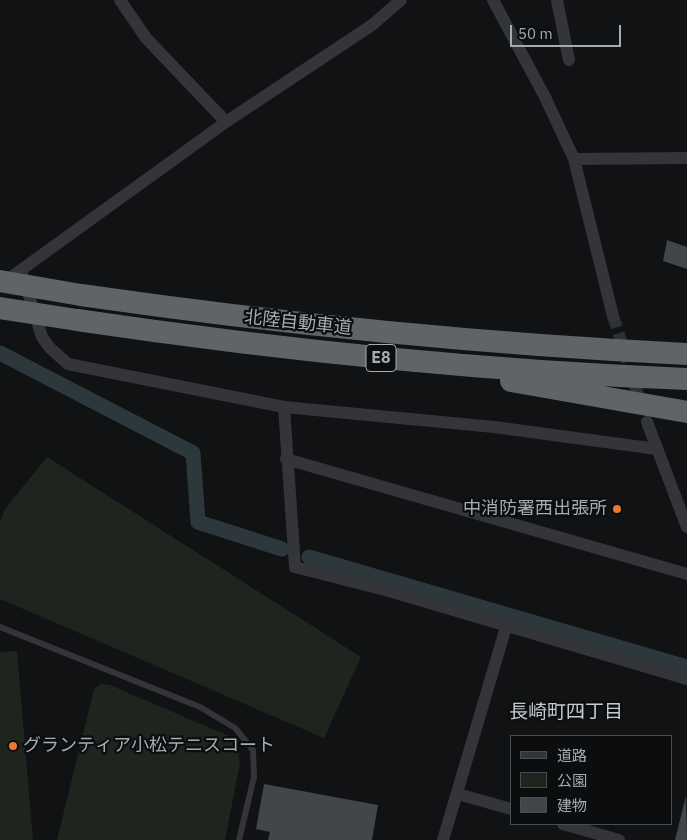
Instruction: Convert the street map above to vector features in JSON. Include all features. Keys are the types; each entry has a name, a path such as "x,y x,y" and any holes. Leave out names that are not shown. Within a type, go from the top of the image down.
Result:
{"highway":[{"name":"北陸自動車道","path":"0,281 185,310 343,328 632,352 687,354"},
{"name":"北陸自動車道","path":"0,308 182,336 349,355 497,368 687,379"},
{"path":"182,336 254,350 473,376 626,400 687,412"},
{"path":"632,352 687,348"}],"street":[{"path":"120,0 146,38 226,122"},
{"path":"0,285 226,122 372,25 401,0"},
{"path":"493,0 545,96 574,159 613,316"},
{"path":"557,0 569,60"},
{"path":"574,159 687,158"},
{"path":"21,270 42,337 50,348 68,364 284,407 494,428 657,449"},
{"path":"284,407 286,459 296,567 687,679"},
{"path":"647,422 687,527"},
{"path":"286,459 687,574"},
{"path":"443,840 506,626"},
{"path":"458,794 510,809"},
{"path":"567,825 620,840"}],"lane":[{"path":"0,627 200,707 235,728 252,750 254,777 239,840"}],"green space":[{"path":"47,457 361,657 324,738 0,599 0,522 5,509"},
{"name":"グランティア小松テニスコート","path":"17,651 33,840 0,840 0,652"},
{"path":"101,684 110,685 229,736 238,750 240,763 225,840 57,840 94,689"}],"building":[{"path":"667,240 687,247 687,269 663,261"},
{"path":"264,784 378,805 372,840 268,840 270,832 256,829"},
{"path":"686,796 687,840 675,840"}],"waterway":[{"path":"0,353 193,453 198,522 282,549"},
{"path":"309,557 687,667"}],"tunnel":[{"path":"613,316 642,407"}],"place":[{"name":"中消防署西出張所","path":"617,509"},
{"name":"グランティア小松テニスコート","path":"13,746"}],"district":[{"name":"長崎町四丁目","path":"566,713"}]}
